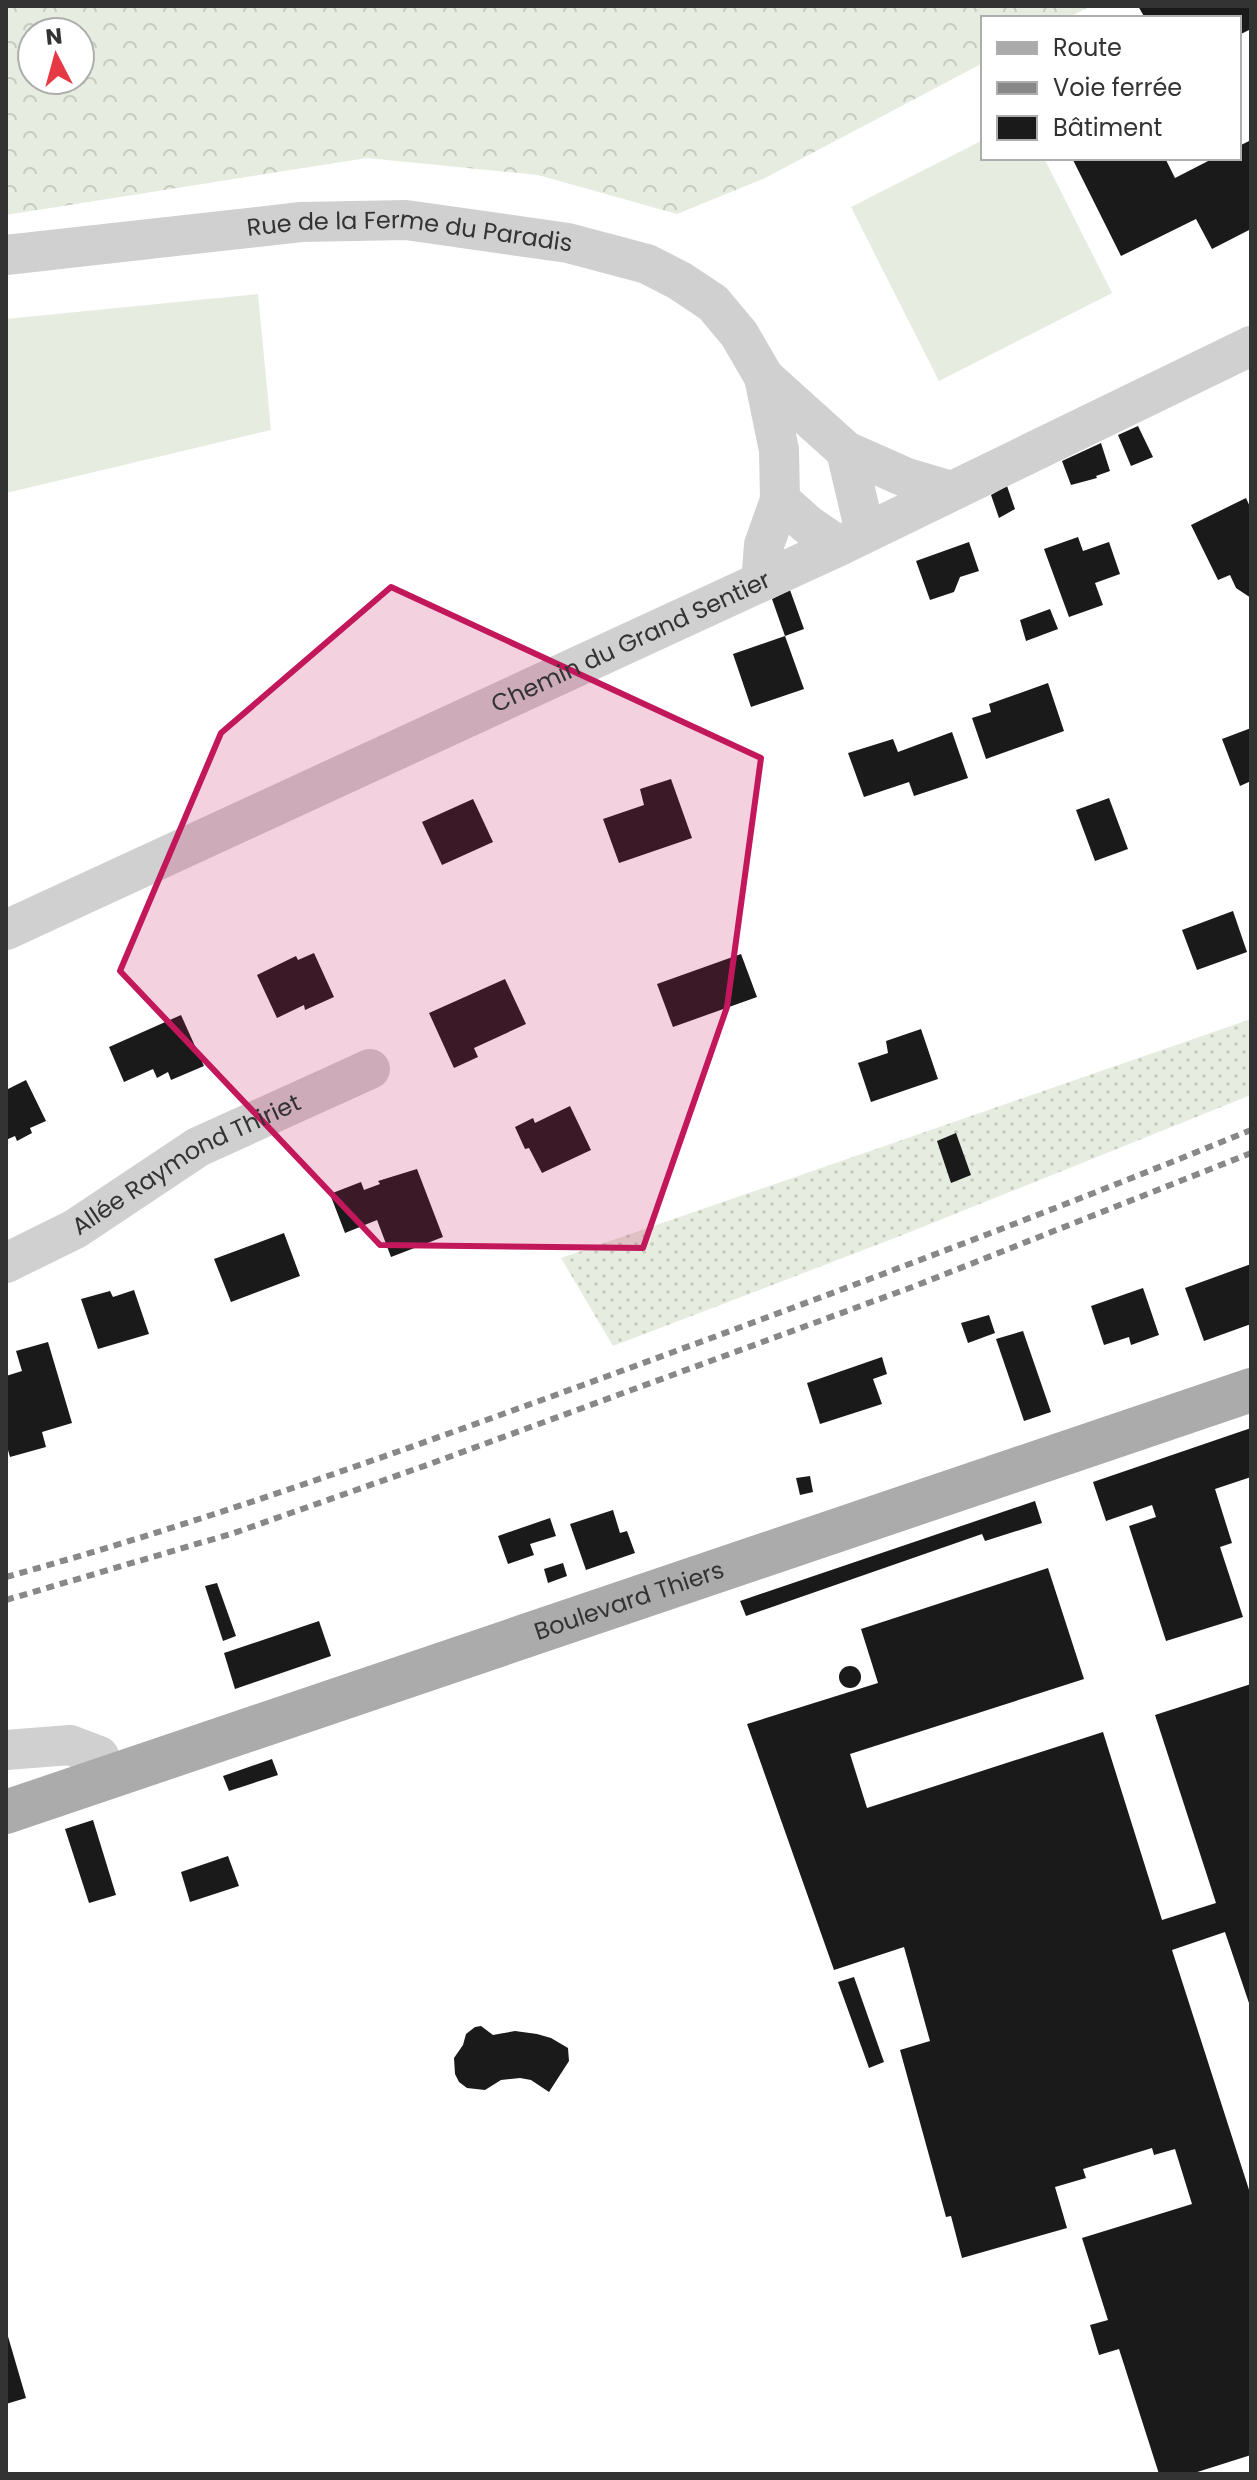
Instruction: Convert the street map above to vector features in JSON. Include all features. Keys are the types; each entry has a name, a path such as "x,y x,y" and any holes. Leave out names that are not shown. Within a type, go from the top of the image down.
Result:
{"main road":[{"name":"Boulevard Thiers","path":"6,1812 1251,1390"}],"street":[{"name":"Rue de la Ferme du Paradis","path":"6,255 301,222 406,220 568,243 647,264 680,281 713,303 739,334 764,377 846,451 907,478 951,491"},
{"name":"Chemin du Grand Sentier","path":"6,930 761,582 1251,346"},
{"name":"Rue de la Ferme du Paradis","path":"761,582 764,545 780,500 779,450 764,377"},
{"path":"780,500 808,525 852,539 846,451"},
{"name":"Allée Raymond Thiriet","path":"6,1263 75,1229 198,1147 370,1069"},
{"path":"6,1750 70,1745 99,1756 108,1777"}],"highlighted area":[{"path":"391,587 761,758 727,1007 643,1248 380,1245 120,971 221,733"}],"green space":[{"path":"6,6 1090,6 1072,16 981,16 981,64 765,178 677,214 538,175 367,158 6,215"},
{"path":"981,141 981,160 1045,160 1112,293 939,381 851,207"},
{"path":"258,294 271,430 6,493 6,319"},
{"path":"1251,1019 1251,1095 900,1236 613,1346 561,1258"}],"building":[{"path":"1138,6 1251,6 1251,29 1241,34 1241,16 1144,16"},
{"path":"1251,140 1251,229 1212,249 1196,219 1121,256 1073,160 1166,160 1175,178 1210,160 1241,160 1241,145"},
{"path":"1138,426 1153,457 1131,466 1118,435"},
{"path":"1101,443 1110,471 1071,485 1062,461"},
{"path":"1007,486 1015,509 999,518 991,495"},
{"path":"1246,498 1251,509 1251,598 1236,588 1230,575 1218,580 1191,525"},
{"path":"1078,537 1083,551 1109,542 1120,574 1095,583 1103,605 1069,617 1044,549"},
{"path":"969,542 979,571 960,577 954,592 930,600 916,561"},
{"path":"790,590 804,629 785,636 772,599"},
{"path":"1050,609 1058,629 1026,641 1020,620"},
{"path":"785,636 804,689 751,707 733,654"},
{"path":"1048,683 1064,731 986,759 972,718 991,712 989,704"},
{"path":"1251,728 1251,781 1240,786 1222,739"},
{"path":"952,732 968,778 914,796 909,782 864,797 848,753 893,739 898,752"},
{"path":"671,779 692,838 619,863 603,819 644,805 640,789"},
{"path":"1109,798 1128,849 1095,861 1076,810"},
{"path":"473,799 493,842 442,865 422,822"},
{"path":"1233,911 1247,952 1197,970 1182,930"},
{"path":"314,953 334,997 305,1010 304,1005 277,1018 257,975 296,956 298,960"},
{"path":"741,954 757,997 673,1027 657,984"},
{"path":"505,979 526,1024 474,1048 478,1057 454,1068 429,1013"},
{"path":"181,1015 204,1066 171,1080 168,1072 157,1078 153,1069 124,1082 109,1047"},
{"path":"921,1029 938,1079 871,1102 858,1063 888,1053 886,1041"},
{"path":"26,1080 46,1121 30,1128 32,1133 17,1141 15,1136 6,1140 6,1090"},
{"path":"570,1106 591,1150 542,1173 529,1148 525,1149 515,1127 533,1118 535,1123"},
{"path":"956,1133 971,1175 951,1183 937,1141"},
{"path":"417,1169 443,1237 391,1257 377,1220 345,1233 330,1194 361,1182 364,1190 380,1184 378,1181"},
{"path":"284,1233 300,1276 231,1302 214,1259"},
{"path":"1251,1264 1251,1324 1204,1341 1185,1288"},
{"path":"1143,1288 1159,1335 1131,1345 1129,1337 1104,1345 1091,1306"},
{"path":"134,1290 149,1334 98,1349 81,1299 110,1291 113,1297"},
{"path":"989,1315 995,1333 968,1343 961,1323"},
{"path":"1023,1331 1051,1412 1024,1421 996,1339"},
{"path":"48,1342 72,1423 42,1432 46,1447 10,1457 6,1443 6,1376 22,1371 16,1351"},
{"path":"882,1357 887,1374 873,1379 882,1404 820,1424 807,1383"},
{"path":"1251,1428 1251,1477 1215,1489 1232,1543 1220,1547 1243,1617 1166,1641 1129,1526 1156,1517 1152,1505 1106,1521 1093,1482"},
{"path":"810,1476 813,1492 800,1495 796,1478"},
{"path":"1035,1501 1042,1523 985,1541 982,1534 746,1616 740,1601"},
{"path":"613,1510 620,1533 627,1531 635,1553 586,1570 570,1524"},
{"path":"550,1518 556,1536 530,1544 534,1555 508,1564 498,1536"},
{"path":"563,1563 567,1576 548,1583 544,1569"},
{"path":"1048,1568 1084,1679 850,1754 867,1808 1103,1732 1162,1920 1216,1903 1155,1715 1251,1684 1251,2009 1225,1932 1172,1950 1251,2196 1251,2455 1191,2474 1159,2474 1119,2349 1099,2355 1090,2325 1108,2320 1082,2238 1192,2204 1175,2149 1154,2155 1152,2148 1083,2169 1086,2178 1055,2187 1067,2228 962,2258 951,2216 946,2217 900,2050 930,2041 904,1947 834,1970 747,1724 878,1683 861,1629"},
{"path":"217,1583 236,1636 223,1641 205,1586"},
{"path":"319,1621 331,1656 235,1689 224,1653"},
{"path":"850,1666 858,1669 861,1677 858,1685 850,1688 842,1685 839,1677 842,1669"},
{"path":"272,1759 278,1775 229,1791 223,1776"},
{"path":"93,1820 116,1895 89,1903 65,1829"},
{"path":"228,1856 239,1886 190,1902 181,1872"},
{"path":"854,1977 884,2062 869,2068 838,1982"},
{"path":"481,2026 493,2035 515,2031 537,2034 568,2048 569,2061 549,2092 531,2080 520,2078 501,2080 485,2090 467,2088 459,2082 454,2058 466,2034"},
{"path":"6,2334 26,2398 6,2404"}],"railway":[{"path":"6,1577 233,1508 456,1431 929,1256 1251,1130"},
{"path":"6,1600 234,1533 427,1465 915,1286 1251,1153"}]}
